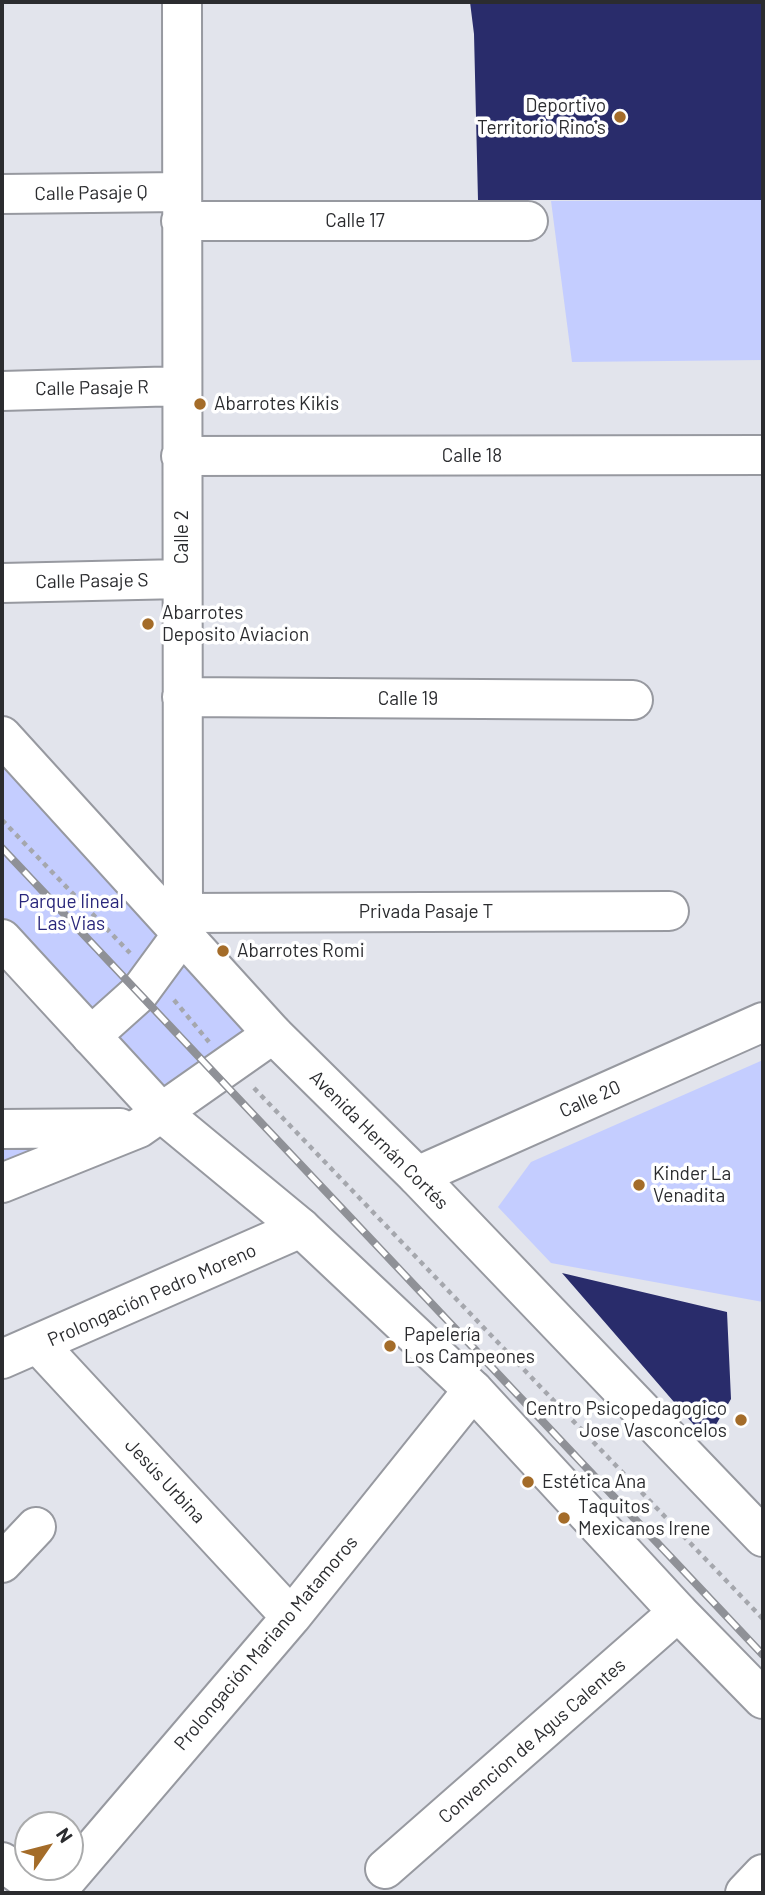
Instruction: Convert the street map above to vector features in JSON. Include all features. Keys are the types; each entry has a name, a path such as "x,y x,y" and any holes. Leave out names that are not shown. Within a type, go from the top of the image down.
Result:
{"street":[{"name":"Calle 2","path":"182,2 183,923"},
{"name":"Calle Pasaje Q","path":"2,194 181,206"},
{"name":"Calle 17","path":"181,206 528,221"},
{"name":"Calle Pasaje R","path":"2,391 182,386"},
{"name":"Calle 18","path":"181,456 763,455"},
{"name":"Calle Pasaje S","path":"2,583 182,579"},
{"name":"Calle 19","path":"182,698 633,700"},
{"name":"Avenida Hernán Cortés","path":"2,736 183,923 273,1034 417,1176 763,1537"},
{"name":"Privada Pasaje T","path":"183,923 668,911"},
{"path":"91,1036 139,993 183,923"},
{"path":"2,939 91,1036 151,1121 301,1228 473,1390 678,1612 763,1699"},
{"name":"Calle 20","path":"417,1176 763,1022"},
{"path":"2,1183 151,1121 273,1034"},
{"path":"2,1129 151,1121"},
{"name":"Prolongación Pedro Moreno","path":"2,1359 301,1228"},
{"name":"Jesús Urbina","path":"39,1345 291,1617"},
{"name":"Prolongación Mariano Matamoros","path":"55,1893 291,1617 473,1390"},
{"path":"2,1563 36,1527"},
{"name":"Convencion de Agus Calentes","path":"385,1869 678,1612"},
{"path":"2,1862 46,1893"},
{"path":"745,1893 763,1874"}],"path":[{"path":"2,820 152,976 230,1065 763,1619"}],"green space":[{"path":"763,200 763,360 572,362 551,201"},
{"name":"Parque lineal Las Vias","path":"2,750 170,935 93,1021 2,925"},
{"name":"Parque lineal Las Vias","path":"185,950 259,1033 166,1101 106,1037"},
{"name":"Kinder La Venadita","path":"763,1060 763,1302 551,1263 498,1207 531,1162"},
{"path":"2,1144 65,1146 2,1169"}],"building":[{"name":"Deportivo Territorio Rino's","path":"470,2 763,2 763,200 478,200 474,34"},
{"path":"562,1273 727,1312 731,1399 707,1440"}],"railway":[{"path":"2,848 763,1655"}],"place":[{"name":"Deportivo Territorio Rino's","path":"620,117"},
{"name":"Abarrotes Kikis","path":"200,404"},
{"name":"Abarrotes Deposito Aviacion","path":"148,624"},
{"name":"Abarrotes Romi","path":"223,951"},
{"name":"Kinder La Venadita","path":"639,1185"},
{"name":"Papelería Los Campeones","path":"390,1346"},
{"name":"Centro Psicopedagogico Jose Vasconcelos","path":"741,1420"},
{"name":"Estética Ana","path":"528,1482"},
{"name":"Taquitos Mexicanos Irene","path":"564,1518"}]}
